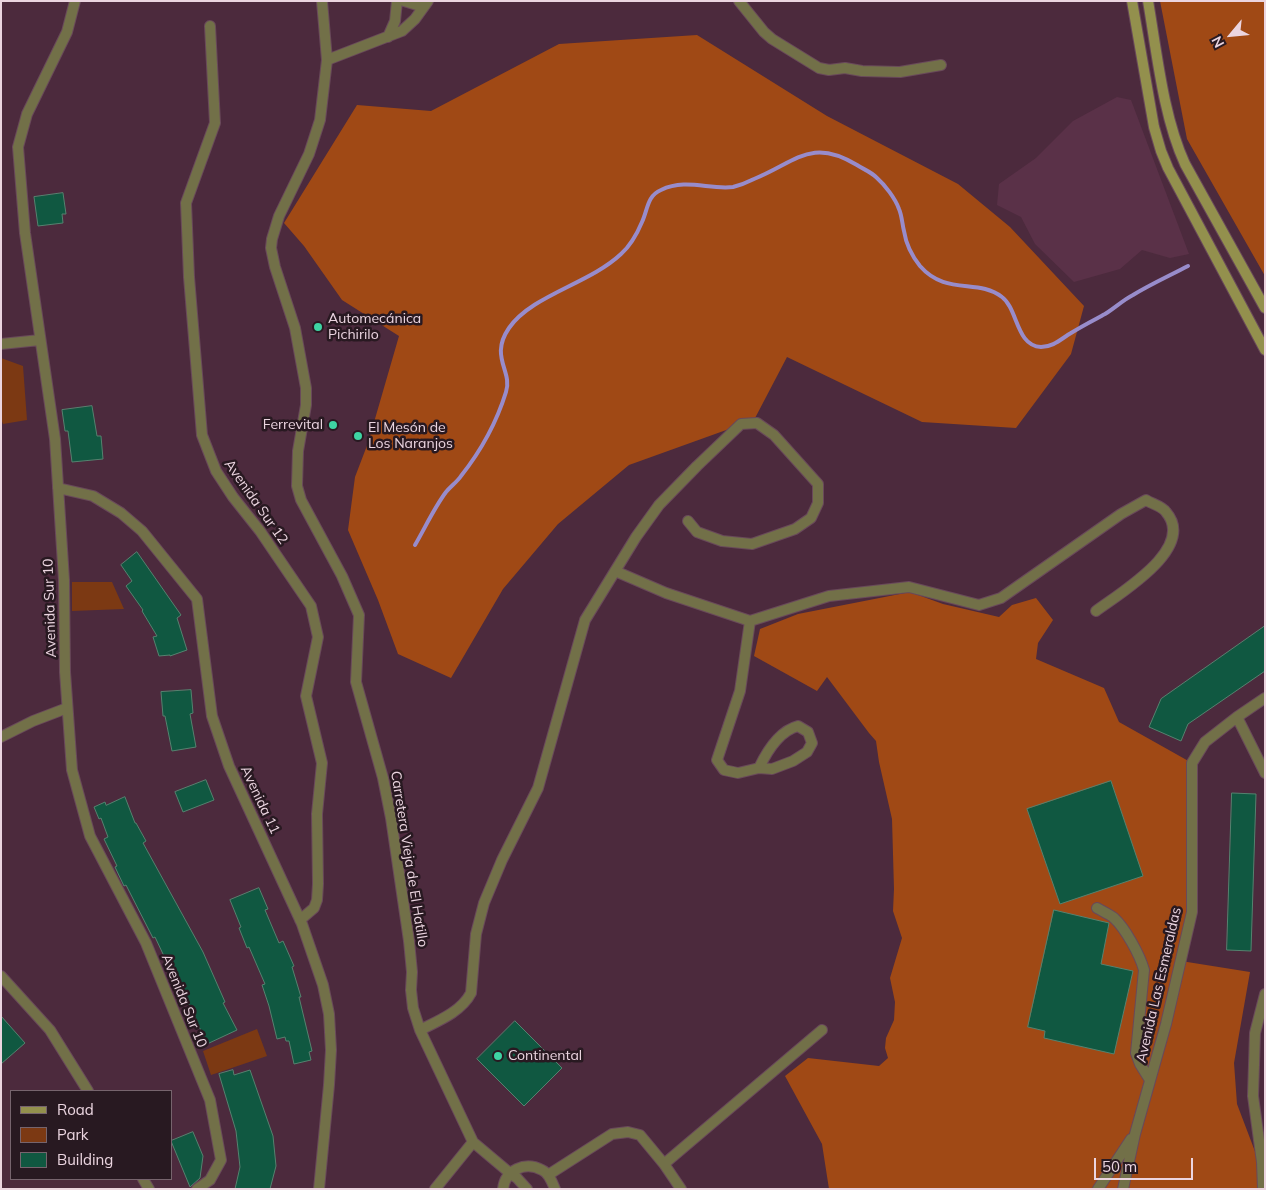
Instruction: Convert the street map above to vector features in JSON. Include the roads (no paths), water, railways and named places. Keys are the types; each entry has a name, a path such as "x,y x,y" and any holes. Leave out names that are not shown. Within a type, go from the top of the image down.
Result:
{"main road":[{"path":"1132,1 1160,151 1265,350"},
{"path":"1148,1 1170,122 1176,144 1185,164 1265,308"}],"street":[{"name":"Avenida Sur 10","path":"75,1 67,32 27,114 18,147 25,233 55,439 64,580 65,672 72,770 90,836 146,943 210,1100 221,1160 210,1180 198,1189"},
{"name":"Carretera Vieja de El Hatillo","path":"322,1 327,60 326,84 320,120 309,154 274,229 271,248 275,267 295,328 306,388 306,405 298,451 297,486 301,500 342,576 359,615 356,682 383,778 391,818 409,941 413,1008 420,1030 474,1142"},
{"path":"388,37 395,21 397,1"},
{"path":"404,1 417,5 427,1"},
{"path":"327,60 402,31 415,18 427,1"},
{"path":"739,1 772,39 819,68 828,70 845,68 862,71 900,72 941,65"},
{"name":"Avenida Sur 12","path":"210,26 215,123 186,204 189,277 202,435 216,471 233,498 260,531 312,606 318,637 306,696 322,762 317,814 318,884 317,900 314,908 300,920"},
{"path":"1,344 40,340"},
{"path":"420,1030 459,1007 467,1000 471,993 476,934 484,903 502,860 538,788 585,620 636,537 659,505 741,424 757,423 774,435 818,484 818,503 811,518 795,530 752,544 722,541 697,532 688,521"},
{"name":"Avenida 11","path":"58,488 93,496 121,513 142,531 197,599 212,716 229,766 300,920 323,985 329,1014 331,1031 330,1086 319,1189"},
{"path":"615,571 666,593 750,621 829,596 909,587 978,605 1001,598 1121,514 1146,500 1165,510 1174,523 1172,540 1163,557 1142,578 1096,611"},
{"path":"750,621 740,691 717,760 724,770 738,773 759,768 772,769 793,761 807,752 812,743 808,732 798,726 788,728 765,756 759,768"},
{"name":"Avenida Las Esmeraldas","path":"1123,1189 1135,1134 1166,1024 1192,912 1192,763 1205,742 1265,698"},
{"path":"1,737 33,721 68,708"},
{"path":"1237,717 1265,773"},
{"path":"1096,908 1113,917 1119,923 1142,960 1144,970 1136,1053 1140,1064 1150,1080"},
{"path":"1,976 50,1030 87,1090"},
{"path":"1263,1189 1262,1162 1253,1096 1256,1033 1265,994"},
{"path":"664,1164 822,1030"},
{"path":"548,1175 612,1134 628,1132 640,1136 664,1164 681,1189"},
{"path":"1098,1189 1135,1134"},
{"path":"435,1189 474,1142 517,1178 526,1189"},
{"path":"503,1189 504,1184 517,1167 524,1166 542,1170 548,1175 554,1188"}],"waterway":[{"path":"415,545 442,498 475,457 498,414 507,384 501,347 503,338 509,328 532,307 593,274 621,254 636,235 650,199 661,190 679,185 733,187 804,155 827,153 841,157 872,174 895,200 908,245 920,266 940,281 983,288 993,291 1002,297 1011,310 1022,334 1033,345 1041,347 1057,342 1105,314 1129,297 1188,266"}],"place":[{"name":"Automecánica Pichirilo","path":"318,327"},
{"name":"Ferrevital","path":"333,425"},
{"name":"El Mesón de Los Naranjos","path":"358,436"},
{"name":"Continental","path":"498,1056"}]}
